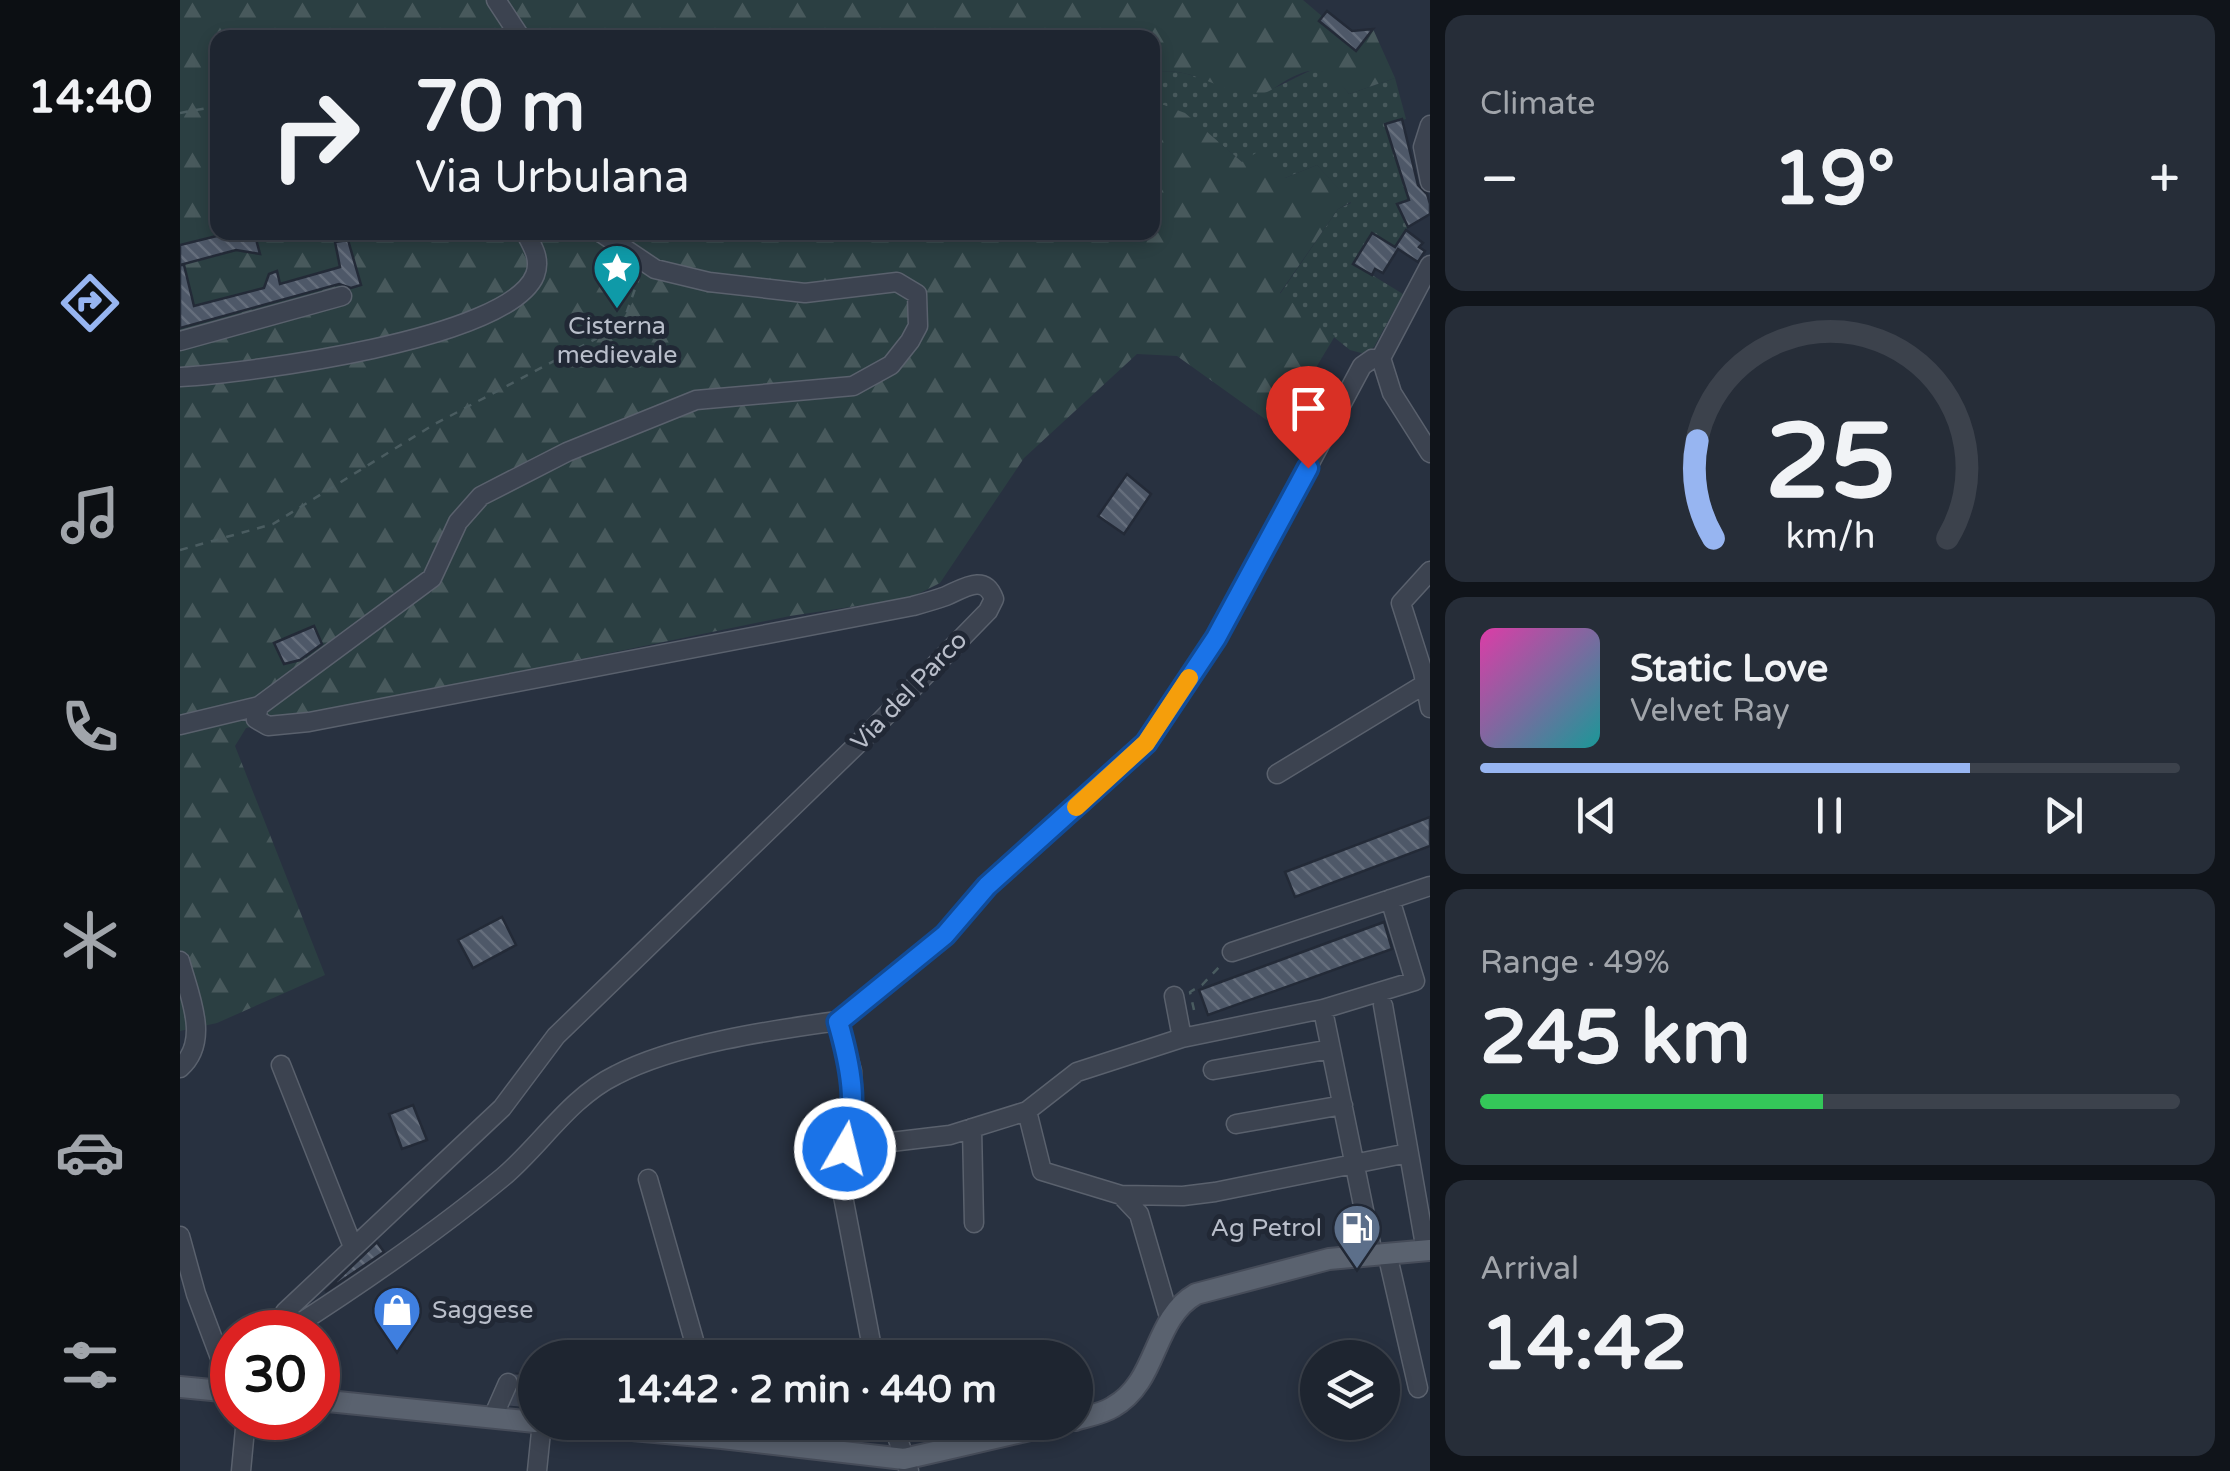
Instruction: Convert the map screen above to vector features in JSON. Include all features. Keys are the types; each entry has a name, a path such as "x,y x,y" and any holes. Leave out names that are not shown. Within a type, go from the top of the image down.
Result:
{"main road":[{"path":"1093,1414 1113,1407 1140,1383 1169,1317 1196,1294 1285,1269 1428,1250"},
{"path":"180,1387 210,1390"},
{"path":"340,1400 377,1400 518,1420"},
{"path":"773,1440 906,1465 998,1440"}],"street":[{"path":"496,0 515,30"},
{"path":"1430,125 1424,146 1430,182"},
{"path":"180,377 355,352 428,336 475,320 520,295 531,282 537,254 529,240"},
{"path":"180,725 259,706 432,578 458,522 481,496 567,452 696,400 853,386 890,366 918,326 917,294 896,282 805,293 709,282 655,269 612,240"},
{"path":"1430,265 1381,358 1392,393 1430,453"},
{"path":"180,342 342,296"},
{"path":"319,1310 395,1262 507,1174 574,1104 615,1075 663,1058 764,1032 838,1022 945,935 987,886 1146,743 1216,638 1362,366 1381,358"},
{"path":"1430,571 1402,603 1426,675 1430,708"},
{"name":"Via del Parco","path":"259,706 256,719 268,726 310,722 913,606 970,584 980,583 994,599 988,611 867,736 556,1036 502,1108 287,1310"},
{"path":"1277,774 1426,675"},
{"path":"1232,952 1430,886"},
{"path":"852,1128 892,1142 950,1135 1028,1111 1078,1072 1182,1038 1324,1008 1415,982 1390,900"},
{"path":"180,962 196,1020 192,1055 180,1068"},
{"path":"1174,996 1182,1038"},
{"path":"1383,1005 1428,1250"},
{"path":"1325,1020 1356,1165 1418,1388"},
{"path":"838,1022 852,1071 852,1128 838,1170 871,1340"},
{"path":"1212,1070 1331,1048"},
{"path":"280,1065 353,1247"},
{"path":"1236,1124 1343,1106"},
{"path":"1028,1111 1042,1171 1121,1195 1215,1192 1408,1153"},
{"path":"972,1128 974,1223"},
{"path":"648,1178 694,1340"},
{"path":"1121,1195 1140,1214 1169,1317"},
{"path":"180,1236 210,1331"},
{"path":"492,1417 508,1384"},
{"path":"241,1471 244,1440"},
{"path":"538,1471 539,1440"},
{"path":"898,1440 906,1465"}],"path":[{"path":"180,113 210,107"},
{"path":"180,550 273,524 433,425 622,325 645,263"},
{"path":"1178,1015 1196,1009 1190,992 1202,985 1232,952"}],"green space":[{"path":"180,0 1303,0 1323,17 1320,22 1356,50 1373,29 1395,78 1349,94 1334,78 1319,71 1302,73 1261,94 1234,91 1180,72 1160,72 1160,30 210,30 210,240 1160,240 1160,104 1185,113 1242,162 1259,151 1285,178 1317,165 1351,202 1338,209 1280,293 1335,336 1279,429 1177,356 1137,354 1024,458 940,583 910,598 790,616 246,728 235,746 325,975 217,1023 180,1031"},
{"path":"1315,69 1334,75 1349,94 1395,78 1406,119 1385,125 1409,200 1397,204 1408,227 1395,248 1371,234 1354,264 1403,294 1374,347 1365,354 1350,350 1280,294 1338,209 1351,203 1317,165 1285,178 1242,162 1185,114 1160,104 1160,72 1178,72 1246,92 1270,90"}],"building":[{"path":"1327,11 1352,31 1373,29 1356,51 1319,21"},
{"path":"1402,119 1418,185 1430,204 1430,214 1408,227 1397,204 1409,200 1385,124"},
{"path":"1406,230 1423,243 1419,247 1425,251 1418,262 1398,249 1383,273 1375,269 1372,275 1353,264 1372,233 1395,247"},
{"path":"210,238 256,240 260,254 236,250 180,265 180,245"},
{"path":"348,240 361,285 351,288 339,284 180,328 180,265 184,265 194,306 264,288 269,274 277,271 280,284 340,267 335,242"},
{"path":"1127,474 1151,494 1124,534 1098,516"},
{"path":"314,626 322,644 300,660 284,664 274,643"},
{"path":"1430,817 1430,846 1295,897 1285,872"},
{"path":"502,917 516,945 473,968 458,940"},
{"path":"1384,922 1392,949 1208,1015 1199,990"},
{"path":"413,1105 427,1140 402,1149 389,1114"},
{"path":"377,1242 384,1252 325,1292"}],"tunnel":[{"path":"508,1383 518,1384"},
{"path":"502,1396 518,1397"}],"slow traffic":[{"path":"1076,807 1146,743 1189,678"}],"place":[{"name":"Cisterna medievale","path":"617,310"},
{"name":"Ag Petrol","path":"1357,1270"},
{"name":"Saggese","path":"397,1352"}],"route":[{"path":"845,1149 852,1128 852,1071 838,1022 945,935 987,886 1146,743 1216,638 1308,468"}]}
